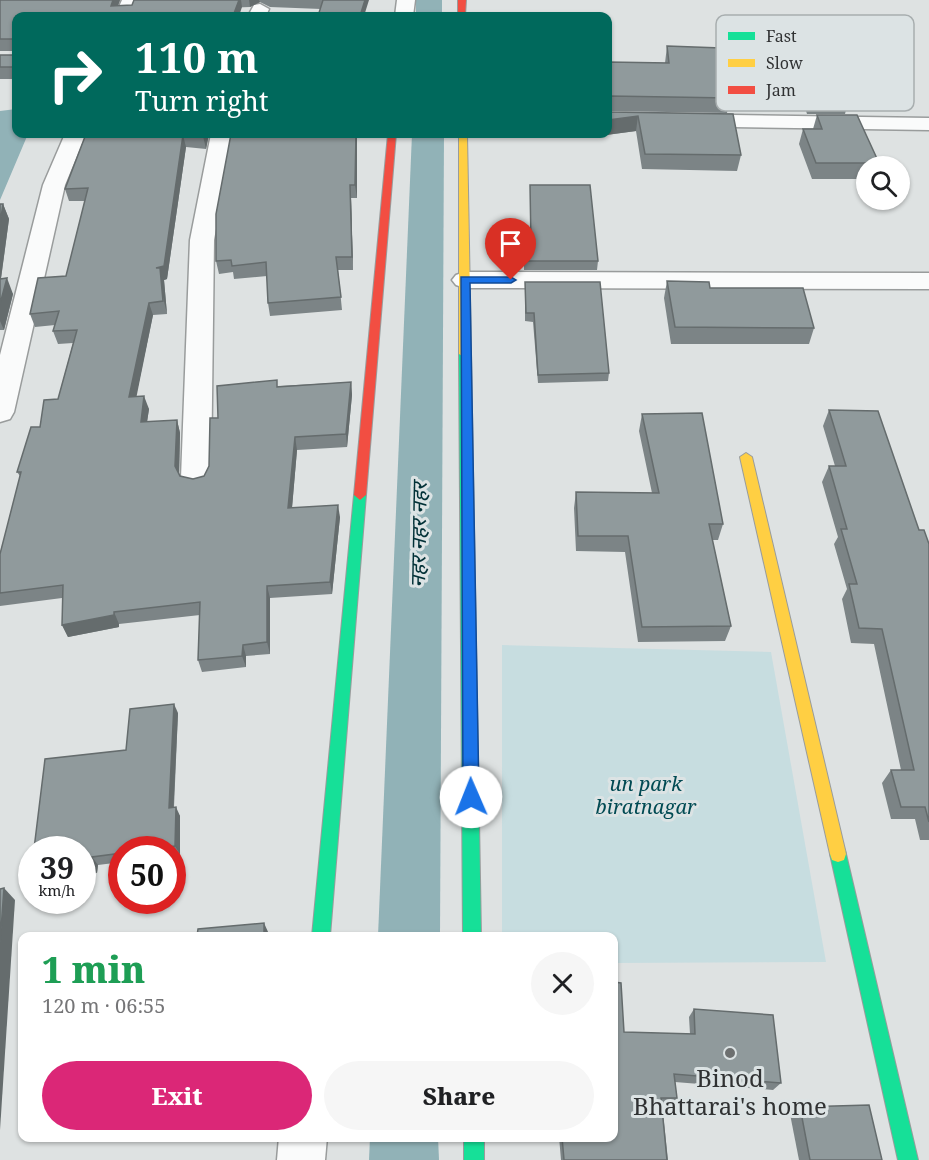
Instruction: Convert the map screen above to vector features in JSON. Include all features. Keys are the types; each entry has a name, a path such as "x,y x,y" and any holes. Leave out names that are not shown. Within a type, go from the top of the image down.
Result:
{"street":[{"path":"612,119 929,124"},
{"path":"0,412 7,352 54,185 73,138"},
{"path":"196,478 202,240 221,138"},
{"path":"321,932 392,138"},
{"path":"463,138 472,932"},
{"path":"465,280 929,281"},
{"path":"746,457 908,1160"},
{"path":"301,1160 303,1142"},
{"path":"474,1142 474,1160"}],"green space":[{"name":"un park biratnagar","path":"502,645 771,652 826,962 618,963 618,932 502,932"}],"water":[{"path":"12,110 12,138 26,138 0,200 0,111"}],"building":[{"path":"0,0 113,0 111,6 132,5 134,0 239,0 234,12 12,12 12,39 0,39"},
{"path":"323,0 365,0 361,12 319,12"},
{"path":"667,46 716,48 716,98 612,96 612,62 669,63"},
{"path":"0,55 12,55 12,67 0,67"},
{"path":"612,112 733,114 741,155 645,154 638,116 612,119"},
{"path":"817,115 857,115 876,156 856,156 856,163 816,163 803,129 822,129"},
{"path":"84,138 183,138 164,266 156,268 160,268 163,301 149,303 129,397 144,396 141,422 177,420 175,466 180,476 193,479 204,476 209,466 210,418 218,418 217,386 277,380 277,387 351,382 346,434 295,437 288,508 338,505 330,582 267,586 267,642 243,645 242,656 198,660 200,602 114,612 114,615 62,625 63,585 0,593 0,554 21,472 17,472 31,427 40,427 44,400 58,399 77,330 53,331 59,311 30,314 38,278 66,276 88,188 65,189"},
{"path":"230,138 356,138 355,185 350,185 352,257 336,257 341,297 268,303 266,262 232,266 231,260 216,261 216,214"},
{"path":"530,185 590,185 598,261 524,261 524,244 531,244"},
{"path":"0,204 3,204 0,224"},
{"path":"7,278 0,304 0,279"},
{"path":"667,281 709,282 710,288 803,288 814,328 675,327"},
{"path":"525,282 600,282 609,373 538,375 534,313 526,313"},
{"path":"829,410 878,411 919,530 924,530 929,544 929,822 925,807 901,807 891,770 914,770 882,629 859,628 849,584 857,584 841,529 847,529 829,466 846,466"},
{"path":"702,413 723,524 709,524 731,626 642,627 628,536 578,536 576,492 659,493 642,414"},
{"path":"174,704 169,808 176,807 175,836 108,836 108,855 96,856 96,836 36,836 45,759 126,750 130,709"},
{"path":"4,888 0,943 0,889"},
{"path":"264,923 264,932 198,932 198,929"},
{"path":"618,983 621,983 624,1032 695,1034 694,1009 773,1015 781,1083 674,1074 677,1098 661,1098 667,1160 564,1160 562,1142 618,1142"},
{"path":"869,1105 882,1160 810,1160 800,1107"}],"waterway":[{"name":"नहर नहर नहर","path":"429,0 429,12"},
{"name":"नहर नहर नहर","path":"409,932 428,138"},
{"name":"नहर नहर नहर","path":"404,1142 404,1160"}],"traffic: fast":[{"path":"465,354 472,932"},
{"path":"321,932 360,495"},
{"path":"838,854 908,1160"},
{"path":"474,1142 474,1160"}],"traffic: slow":[{"path":"463,138 465,354"},
{"path":"746,457 838,854"}],"traffic: jam":[{"path":"462,0 462,12"},
{"path":"360,495 392,138"}],"place":[{"name":"Binod Bhattarai's home","path":"730,1053"}],"route":[{"path":"471,797 465,280 511,280"}]}
